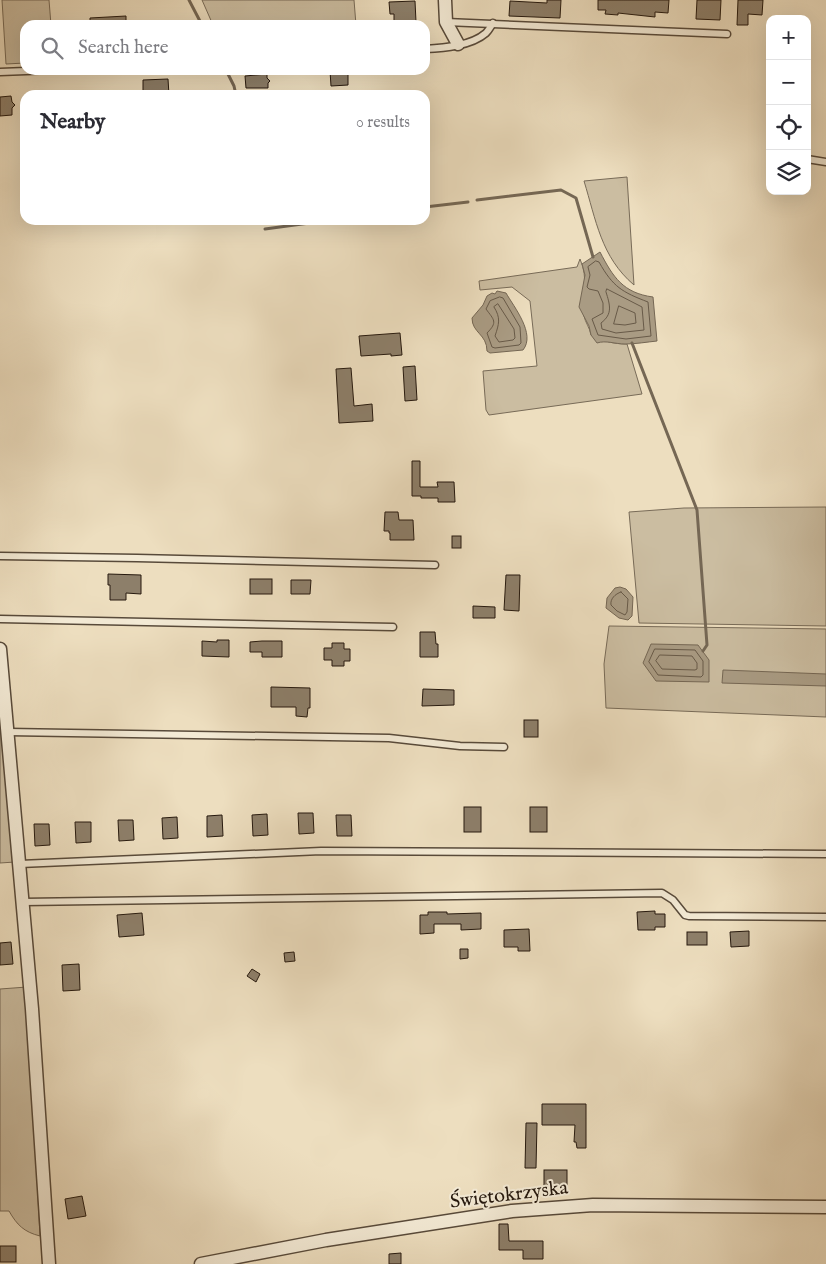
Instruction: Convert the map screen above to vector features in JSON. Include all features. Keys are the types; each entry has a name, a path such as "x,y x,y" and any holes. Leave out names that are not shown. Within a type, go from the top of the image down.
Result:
{"street":[{"path":"445,0 446,22 458,44"},
{"path":"0,656 33,1019 49,1264"},
{"name":"Świętokrzyska","path":"201,1264 326,1240 512,1211 593,1205 826,1207"}],"lane":[{"path":"446,22 726,34"},
{"path":"430,49 475,40 488,32 493,23"},
{"path":"0,72 20,71"},
{"path":"811,160 826,162"},
{"path":"0,556 435,565"},
{"path":"0,619 393,627"},
{"path":"8,732 389,738 460,746 504,747"},
{"path":"20,864 320,851 826,854"},
{"path":"23,902 662,893 673,900 684,914 689,916 826,917"}],"shaded area":[{"path":"2,0 49,0 51,20 20,20 20,63 6,64"},
{"path":"202,0 354,0 356,20 211,20"},
{"path":"627,177 634,285 623,274 607,250 596,224 584,181"},
{"path":"580,259 585,280 584,316 591,335 608,342 627,344 642,394 489,415 486,410 483,371 537,366 530,301 512,287 480,290 479,281 577,267"},
{"path":"826,507 826,626 639,623 629,512 684,508"},
{"path":"609,626 826,629 826,717 606,708 604,664"},
{"path":"6,731 15,862 0,863 0,732"},
{"path":"27,987 40,1236 21,1227 9,1211 0,1211 0,989"}],"water":[{"path":"600,252 615,276 626,288 653,297 657,341 629,344 597,343 591,335 589,326 579,307 585,275 582,264"},
{"path":"497,291 506,293 522,321 527,336 523,350 490,353 487,351 485,341 474,327 472,318 483,305 487,296 492,293 495,294"},
{"path":"615,588 626,589 633,597 632,616 628,620 619,618 606,608 607,598"},
{"path":"651,644 698,645 709,660 709,682 656,681 643,663"},
{"path":"723,670 826,674 826,686 722,683"}],"building":[{"path":"547,0 561,0 560,18 509,16 510,1 547,3"},
{"path":"598,0 669,0 668,13 655,12 655,17 618,13 618,15 605,14 606,10 598,10"},
{"path":"697,0 721,0 720,20 696,19"},
{"path":"738,0 763,0 762,15 748,14 748,25 737,25"},
{"path":"415,1 416,20 394,20 394,14 390,14 389,2"},
{"path":"126,16 126,20 90,20 90,18"},
{"path":"267,75 270,81 268,88 246,88 245,76"},
{"path":"330,75 348,75 348,85 331,86"},
{"path":"168,79 169,90 143,90 143,80"},
{"path":"11,96 12,102 15,105 12,108 12,115 0,116 0,97"},
{"path":"400,333 402,355 361,356 359,336"},
{"path":"415,366 417,400 405,401 403,367"},
{"path":"351,368 354,406 372,404 373,421 339,423 336,369"},
{"path":"412,461 420,461 420,487 438,487 437,482 454,482 455,502 438,502 438,498 412,496"},
{"path":"385,512 398,512 399,520 413,520 414,540 390,540 389,531 384,531"},
{"path":"452,536 461,536 461,548 452,548"},
{"path":"108,574 141,575 141,594 126,593 126,600 110,600"},
{"path":"506,575 520,575 519,611 504,610"},
{"path":"250,579 272,579 272,594 250,594"},
{"path":"291,580 311,580 310,594 291,594"},
{"path":"473,606 495,607 495,618 473,618"},
{"path":"420,632 435,632 436,644 438,644 438,657 420,657"},
{"path":"217,640 229,640 229,657 202,656 202,641 217,642"},
{"path":"282,641 282,657 262,657 262,652 250,652 250,642"},
{"path":"332,643 344,643 344,649 350,649 350,661 344,661 344,666 332,666 332,660 324,660 324,648 332,648"},
{"path":"271,687 310,688 310,708 308,708 307,717 296,716 296,707 271,707"},
{"path":"423,689 454,690 454,705 422,706"},
{"path":"524,720 538,720 538,737 524,737"},
{"path":"464,807 481,807 481,832 464,832"},
{"path":"530,807 547,807 547,832 530,832"},
{"path":"298,813 313,813 314,833 299,834"},
{"path":"267,814 268,835 253,836 252,815"},
{"path":"222,815 223,836 207,837 207,816"},
{"path":"336,815 351,815 352,836 337,836"},
{"path":"177,817 178,838 163,839 162,818"},
{"path":"118,820 133,820 134,840 119,841"},
{"path":"75,822 91,822 91,842 76,843"},
{"path":"34,824 49,824 50,845 35,846"},
{"path":"655,911 655,914 665,914 665,927 655,927 655,930 638,930 637,912"},
{"path":"428,912 447,912 447,914 481,913 481,929 461,930 461,924 434,924 434,933 420,934 420,915 428,915"},
{"path":"142,913 144,935 119,937 117,915"},
{"path":"529,929 530,951 518,951 518,947 504,947 504,930"},
{"path":"749,931 749,946 731,947 730,932"},
{"path":"687,932 707,932 707,945 687,945"},
{"path":"11,942 13,964 0,965 0,943"},
{"path":"460,949 468,949 468,958 460,959"},
{"path":"294,952 295,961 285,962 284,953"},
{"path":"79,964 80,990 63,991 62,965"},
{"path":"252,969 260,974 256,982 247,976"},
{"path":"542,1104 586,1104 586,1148 577,1148 576,1142 574,1142 575,1125 542,1125"},
{"path":"526,1123 537,1123 536,1168 525,1168"},
{"path":"544,1170 567,1170 567,1186 544,1186"},
{"path":"82,1196 86,1216 68,1219 65,1199"},
{"path":"499,1224 508,1224 509,1241 543,1241 543,1259 523,1259 523,1250 499,1250"},
{"path":"0,1246 16,1246 16,1262 0,1262"},
{"path":"401,1253 401,1264 389,1264 389,1254"}],"waterway":[{"path":"189,0 199,20"},
{"path":"228,75 235,90"},
{"path":"477,200 561,190 576,198 593,257"},
{"path":"430,206 468,202"},
{"path":"265,229 295,225"},
{"path":"632,343 697,510 707,645 703,651"}]}
